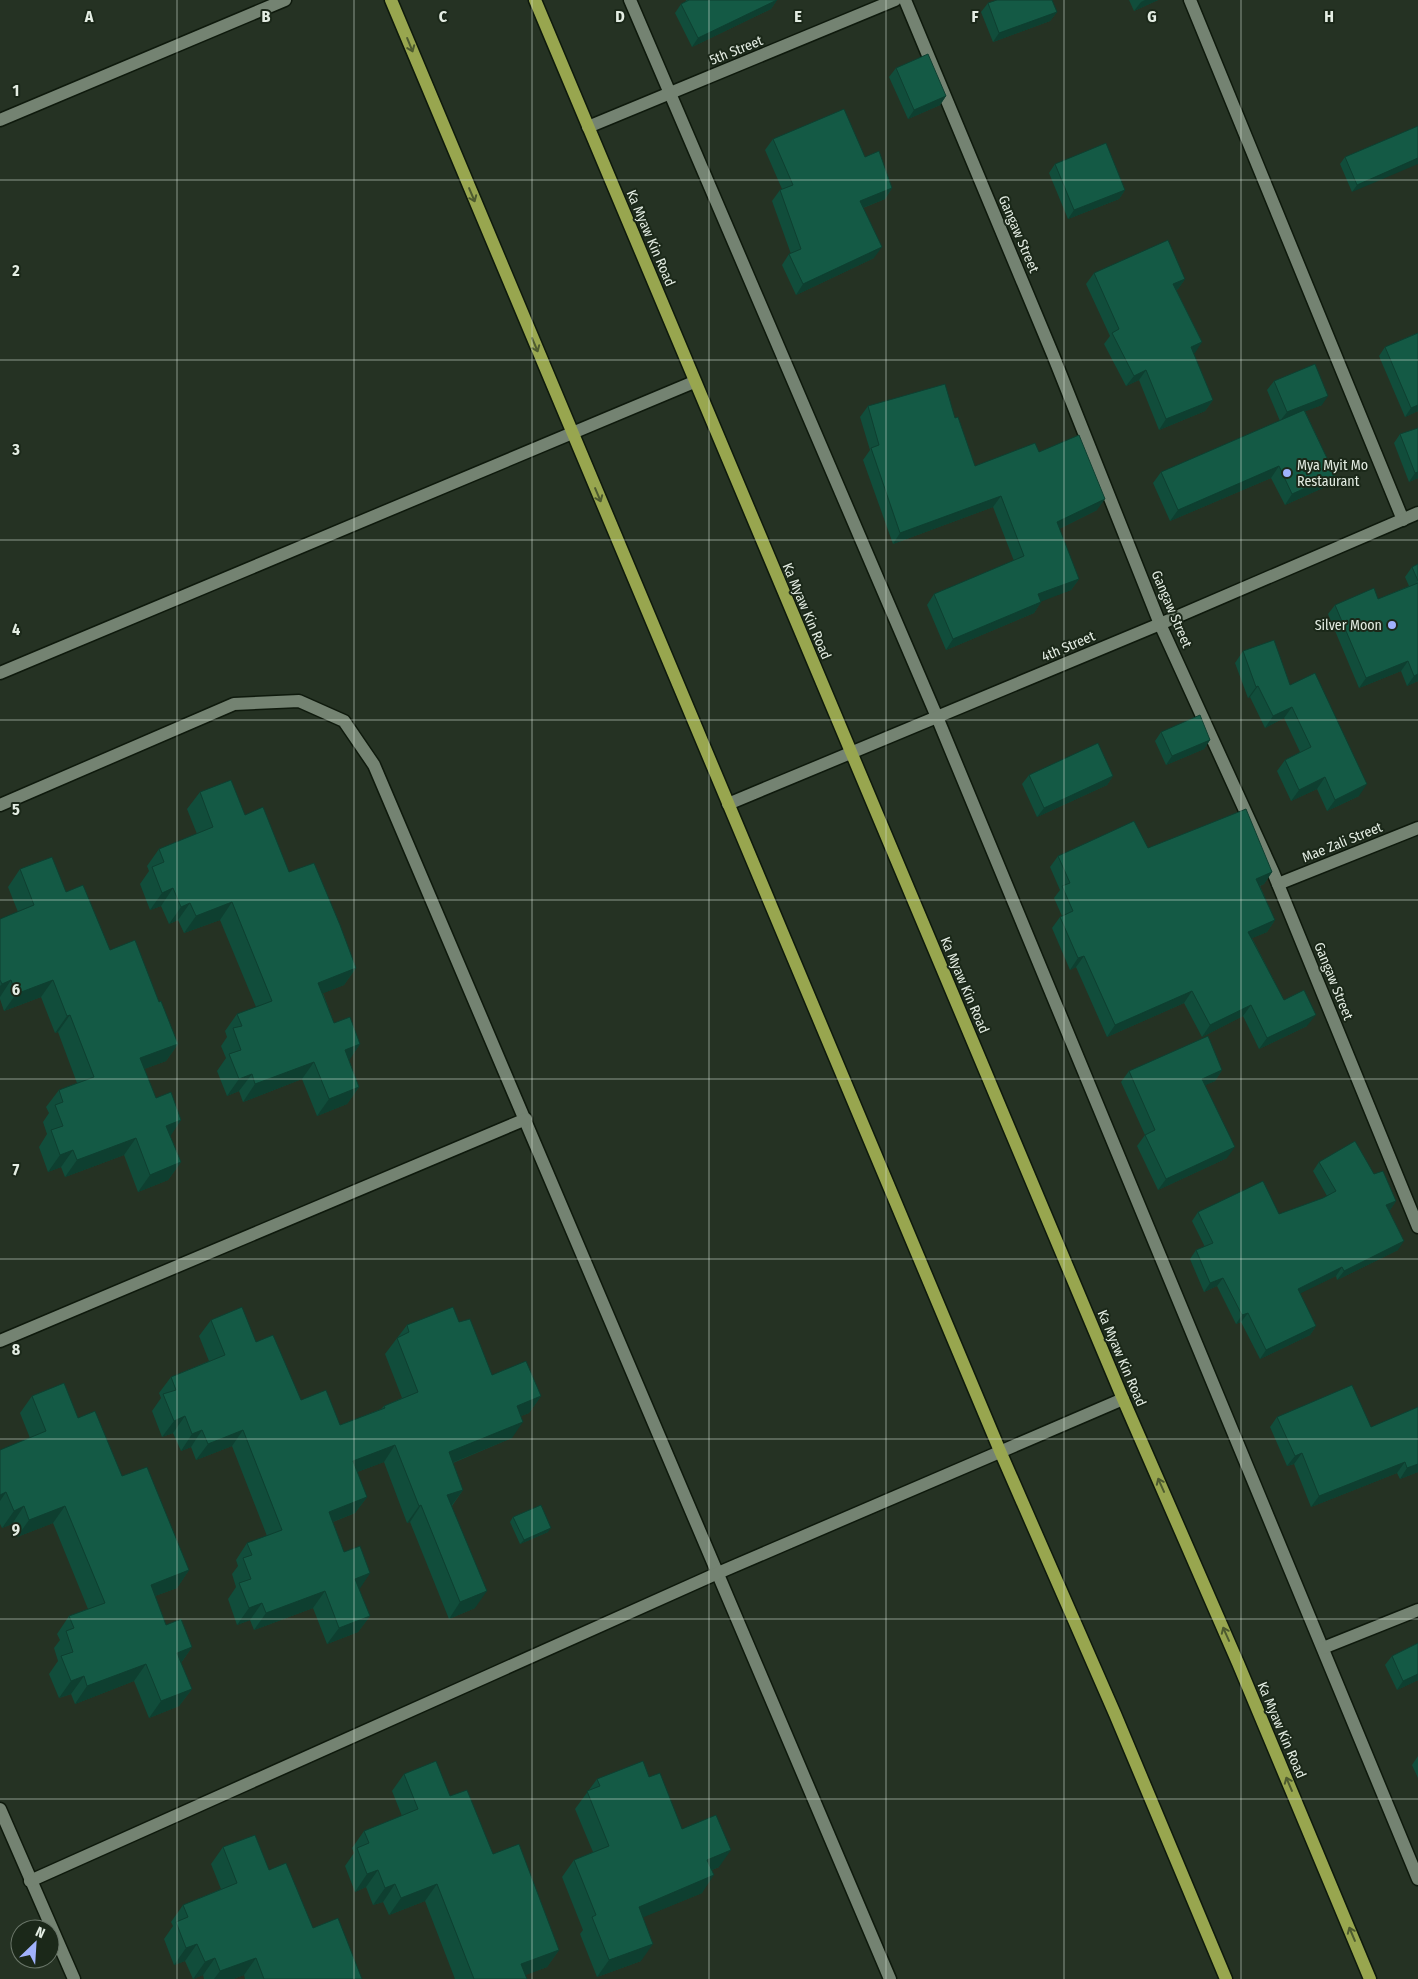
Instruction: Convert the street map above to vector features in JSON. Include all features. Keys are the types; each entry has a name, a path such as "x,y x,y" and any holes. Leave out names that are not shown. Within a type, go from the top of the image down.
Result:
{"main road":[{"path":"391,0 1000,1451 1112,1705 1226,1979"},
{"name":"Ka Myaw Kin Road","path":"536,0 850,753 1123,1399 1238,1663 1370,1979"}],"street":[{"path":"0,120 285,0"},
{"path":"630,0 937,717 1418,1879"},
{"name":"5th Street","path":"588,127 895,0"},
{"name":"Gangaw Street","path":"906,0 1053,355 1160,624 1278,884 1418,1227"},
{"path":"1190,0 1403,520"},
{"path":"0,673 694,382"},
{"name":"4th Street","path":"728,804 1160,624 1418,513"},
{"path":"0,805 234,704 299,701 344,721 374,765 890,1979"},
{"name":"Mae Zali Street","path":"1278,884 1418,828"},
{"path":"0,1341 526,1119"},
{"path":"30,1881 718,1573 1123,1399"},
{"path":"1323,1648 1418,1610"},
{"path":"0,1809 74,1979"}],"building":[{"path":"689,0 777,0 698,38 681,4"},
{"path":"997,0 1052,0 1057,12 999,33 988,3"},
{"path":"928,54 946,96 914,110 896,68"},
{"path":"844,109 865,157 879,151 892,188 860,201 882,247 803,284 789,254 801,249 780,190 793,185 773,139"},
{"path":"1418,126 1418,158 1357,185 1345,157"},
{"path":"1106,143 1125,190 1074,210 1055,164"},
{"path":"1168,240 1185,279 1173,284 1202,342 1191,347 1213,400 1166,419 1146,370 1134,376 1112,333 1119,329 1094,273"},
{"path":"1418,333 1418,405 1411,408 1385,347"},
{"path":"1315,364 1328,396 1287,412 1274,381"},
{"path":"945,384 955,418 958,417 975,466 1035,443 1039,452 1079,435 1105,499 1057,522 1079,579 1038,594 1041,602 953,639 934,594 1024,556 1001,496 900,533 871,448 879,445 868,406"},
{"path":"1304,410 1335,475 1292,494 1279,466 1178,510 1161,472"},
{"path":"1418,428 1418,472 1415,473 1400,434"},
{"path":"1418,564 1418,581 1412,567"},
{"path":"1418,583 1418,674 1414,676 1408,661 1366,678 1335,605 1374,588 1378,599"},
{"path":"1274,640 1290,685 1315,673 1367,784 1335,800 1325,777 1299,790 1285,760 1311,747 1292,707 1273,716 1258,686 1256,687 1243,651"},
{"path":"1200,715 1210,740 1172,756 1161,732"},
{"path":"1098,743 1113,776 1044,808 1029,775"},
{"path":"231,780 245,815 263,807 289,872 314,863 356,968 318,983 334,1023 350,1017 360,1044 345,1050 359,1087 329,1099 314,1062 255,1084 252,1074 239,1079 229,1054 241,1050 233,1028 242,1026 237,1014 272,1001 232,902 196,916 190,903 181,907 173,888 162,893 152,867 164,862 159,849 213,827 200,792"},
{"path":"1246,809 1272,872 1256,879 1275,920 1248,932 1284,1000 1304,990 1316,1015 1267,1038 1251,1005 1210,1025 1192,991 1115,1025 1084,956 1078,958 1060,917 1073,911 1062,886 1070,883 1058,856 1134,821 1148,848"},
{"path":"52,857 66,892 83,885 110,950 135,940 159,1002 161,1001 178,1044 140,1058 156,1098 171,1092 181,1120 166,1126 181,1162 150,1175 136,1138 77,1160 73,1150 60,1155 51,1130 63,1126 55,1105 63,1102 59,1090 94,1077 70,1015 67,1016 53,980 16,994 11,980 2,984 0,980 0,919 34,905 20,869"},
{"path":"1208,1036 1222,1070 1202,1079 1235,1147 1166,1179 1145,1135 1155,1130 1129,1071"},
{"path":"1355,1141 1374,1174 1383,1171 1396,1201 1386,1205 1404,1241 1344,1271 1342,1267 1298,1289 1316,1326 1266,1350 1248,1313 1242,1315 1223,1278 1210,1283 1196,1250 1213,1243 1198,1212 1263,1181 1279,1214 1323,1198 1336,1191 1319,1162"},
{"path":"242,1307 256,1342 273,1335 301,1400 326,1390 340,1425 385,1408 384,1406 418,1392 397,1338 409,1332 407,1325 453,1307 459,1322 470,1319 492,1375 526,1361 541,1396 517,1406 523,1422 449,1452 463,1490 447,1495 487,1591 460,1602 395,1445 353,1461 367,1497 329,1512 344,1552 360,1546 370,1573 355,1579 370,1616 339,1628 325,1591 266,1613 262,1603 249,1608 239,1583 251,1579 243,1558 252,1555 247,1543 282,1530 243,1430 208,1444 202,1430 192,1434 185,1416 174,1421 163,1394 176,1390 171,1377 225,1355 211,1320"},
{"path":"64,1383 78,1418 95,1411 122,1476 147,1467 189,1570 151,1585 166,1625 181,1619 192,1647 177,1653 192,1689 161,1701 146,1664 87,1686 84,1676 71,1681 61,1656 73,1652 66,1631 74,1628 69,1616 105,1603 65,1506 29,1520 24,1506 14,1511 6,1492 0,1495 0,1450 46,1431 32,1396"},
{"path":"1352,1385 1371,1427 1418,1407 1418,1464 1407,1468 1405,1462 1319,1496 1302,1453 1295,1456 1277,1417"},
{"path":"541,1505 551,1528 524,1540 513,1517"},
{"path":"1418,1643 1418,1674 1403,1681 1392,1656"},
{"path":"436,1761 450,1796 467,1790 493,1854 519,1844 559,1950 521,1964 527,1979 474,1979 437,1884 401,1898 395,1884 385,1888 378,1870 367,1874 357,1848 369,1843 364,1831 418,1809 404,1774"},
{"path":"643,1761 649,1777 660,1773 682,1829 716,1815 731,1850 707,1860 714,1875 639,1907 653,1944 609,1960 592,1917 596,1915 574,1860 609,1846 587,1791 600,1786 597,1779"},
{"path":"255,1835 269,1870 286,1863 313,1928 338,1918 362,1979 264,1979 256,1958 220,1971 215,1958 205,1962 197,1944 186,1948 176,1922 188,1917 183,1905 237,1883 223,1847"}],"place":[{"name":"Mya Myit Mo Restaurant","path":"1287,473"},
{"name":"Silver Moon","path":"1392,625"}]}
